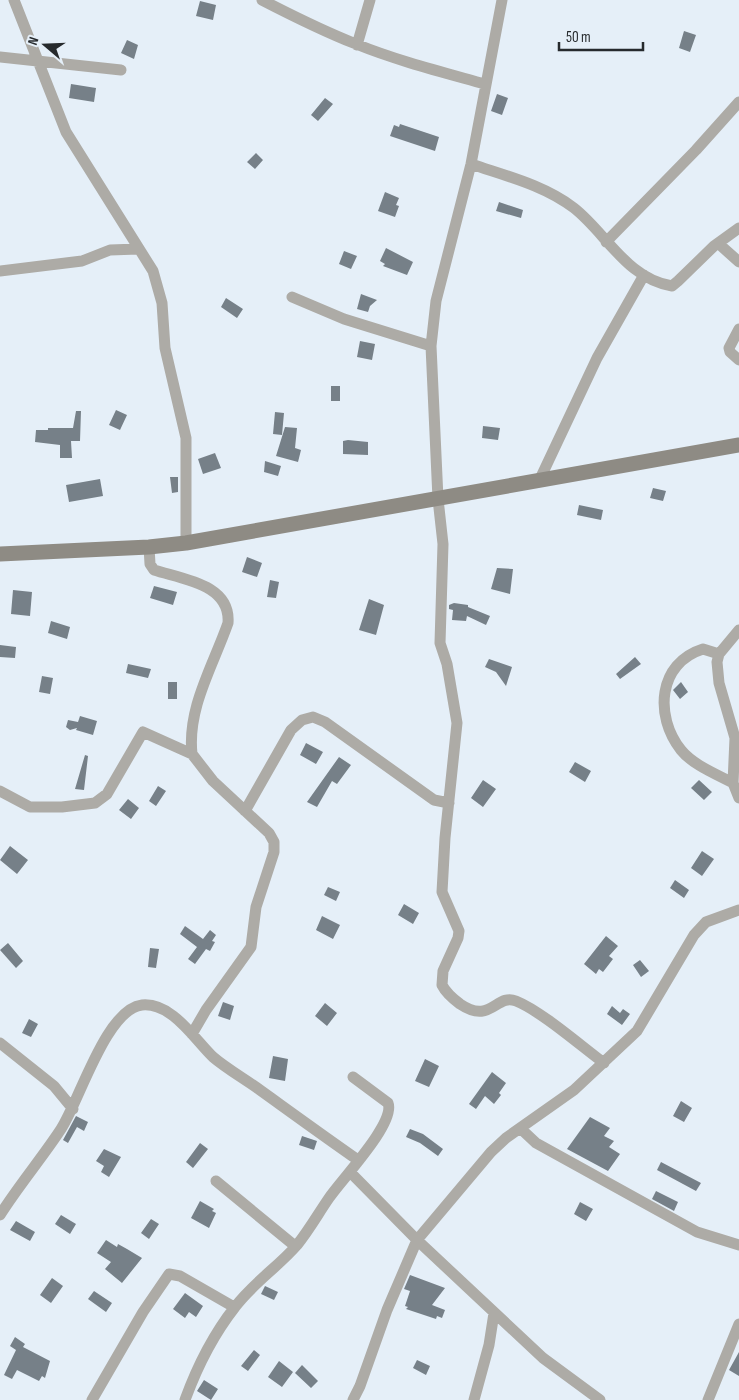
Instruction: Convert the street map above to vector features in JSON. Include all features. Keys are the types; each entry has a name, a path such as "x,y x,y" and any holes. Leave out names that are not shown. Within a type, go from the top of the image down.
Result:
{"street":[{"path":"14,0 36,60 75,150 153,271 162,303 165,348 186,438 186,543"},
{"path":"262,0 357,45 401,60 485,84"},
{"path":"357,45 370,0"},
{"path":"502,0 471,164 438,294 431,346 443,578 440,643 447,664 457,724 442,892 459,931 458,938 443,971 442,985 445,991 470,1011 483,1012 507,999 515,1000 604,1063"},
{"path":"0,57 121,70"},
{"path":"606,242 696,150 739,102"},
{"path":"471,164 523,181 560,198 575,209 618,256 644,275 664,285 672,286 739,228"},
{"path":"719,244 739,262"},
{"path":"0,271 82,261 110,250 138,249"},
{"path":"539,481 597,358 644,275"},
{"path":"292,297 344,319 431,346"},
{"path":"739,329 729,348 730,352 739,360"},
{"path":"0,554 149,547 186,543 739,445"},
{"path":"149,547 150,564 154,570 209,588 220,597 229,613 226,630 199,696 192,727 192,754"},
{"path":"739,630 719,654 717,662 719,682 735,738 732,783 739,798"},
{"path":"719,654 703,649 679,661 669,676 664,693 665,712 672,736 682,751 694,761 732,783"},
{"path":"245,811 291,730 302,720 314,717 324,722 434,800 449,803"},
{"path":"0,791 30,808 62,808 95,803 106,794 142,732 192,754 214,781 270,833 274,842 274,852 256,907 251,947 211,1002 192,1034"},
{"path":"353,1400 360,1386 387,1310 418,1240 491,1152 520,1128 574,1090 637,1031 694,935 706,922 739,910"},
{"path":"0,1215 73,1109 94,1058 122,1018 133,1009 142,1005 163,1011 180,1021 214,1057 358,1160"},
{"path":"0,1043 54,1086 73,1109"},
{"path":"185,1400 205,1354 234,1308 296,1246 377,1135 389,1112 388,1103 352,1077"},
{"path":"520,1128 536,1143 697,1232 739,1245"},
{"path":"350,1172 418,1240 543,1358 600,1400"},
{"path":"216,1181 296,1246"},
{"path":"92,1400 143,1312 168,1274 180,1276 234,1308"},
{"path":"474,1400 489,1345 494,1313"},
{"path":"708,1400 739,1324"}],"building":[{"path":"200,1 216,5 213,20 196,16"},
{"path":"684,31 696,35 690,52 679,48"},
{"path":"127,40 138,45 134,59 121,53"},
{"path":"71,84 96,88 94,102 69,98"},
{"path":"497,94 508,98 502,115 491,111"},
{"path":"325,98 333,104 318,121 311,115"},
{"path":"400,124 439,137 435,151 390,136 394,125 399,127"},
{"path":"256,153 263,160 255,169 247,162"},
{"path":"385,192 399,198 396,205 399,206 395,217 378,211"},
{"path":"499,202 523,210 521,218 496,211"},
{"path":"386,248 413,262 407,275 383,266 385,264 380,261"},
{"path":"344,251 357,256 351,269 339,264"},
{"path":"361,294 377,300 370,306 368,312 357,309"},
{"path":"226,298 243,309 237,318 221,307"},
{"path":"360,341 375,344 372,360 357,357"},
{"path":"331,386 340,386 340,401 331,401"},
{"path":"116,410 127,415 120,430 109,425"},
{"path":"76,411 81,411 80,441 71,441 72,458 60,458 60,445 35,442 36,430 73,428"},
{"path":"275,412 284,413 282,435 273,434"},
{"path":"483,426 500,428 498,440 482,438"},
{"path":"285,427 297,428 295,448 301,450 298,462 276,456"},
{"path":"343,441 368,442 368,455 343,454"},
{"path":"215,453 221,468 203,474 198,459"},
{"path":"265,461 281,466 278,476 264,472"},
{"path":"170,477 178,477 178,492 172,493"},
{"path":"100,479 103,496 69,502 66,485"},
{"path":"653,488 666,491 663,501 650,498"},
{"path":"579,505 603,510 601,520 577,515"},
{"path":"247,557 262,563 257,577 242,572"},
{"path":"497,568 513,569 510,594 491,589"},
{"path":"270,580 279,582 276,598 267,597"},
{"path":"154,586 177,592 173,605 150,598"},
{"path":"13,590 32,592 30,616 11,614"},
{"path":"369,599 384,605 376,635 359,630"},
{"path":"454,603 468,605 468,607 490,616 486,625 467,616 466,621 452,620 453,610 449,609 449,605"},
{"path":"51,621 70,627 67,639 48,633"},
{"path":"0,645 16,647 15,658 0,657"},
{"path":"635,657 641,664 620,679 616,674"},
{"path":"489,659 512,667 506,686 496,672 485,667"},
{"path":"128,664 151,669 148,678 126,673"},
{"path":"42,676 53,678 50,694 39,692"},
{"path":"168,682 177,682 177,699 168,699"},
{"path":"681,682 688,692 680,699 673,690"},
{"path":"80,716 97,721 93,735 76,730 77,728 70,730 66,727 68,720 78,722"},
{"path":"306,743 323,752 316,764 300,755"},
{"path":"85,755 88,756 84,790 75,789"},
{"path":"339,757 351,765 337,784 332,781 317,807 307,802"},
{"path":"575,762 591,771 585,782 569,772"},
{"path":"483,780 496,789 483,807 471,798"},
{"path":"699,780 712,792 704,800 691,788"},
{"path":"158,786 166,791 156,806 149,801"},
{"path":"128,799 139,808 131,819 119,810"},
{"path":"10,846 28,860 17,874 0,860"},
{"path":"702,851 714,859 702,876 691,868"},
{"path":"675,880 689,890 684,898 670,888"},
{"path":"328,887 340,892 336,901 324,895"},
{"path":"404,904 419,913 413,924 398,915"},
{"path":"322,916 340,925 333,939 316,930"},
{"path":"185,926 203,939 210,930 216,935 212,941 215,942 210,951 206,949 195,964 188,959 197,947 180,934"},
{"path":"606,936 618,946 609,956 613,959 603,972 599,969 596,974 584,964"},
{"path":"8,943 23,961 16,968 0,950"},
{"path":"150,948 159,949 156,968 148,967"},
{"path":"640,960 649,971 641,977 633,965"},
{"path":"223,1002 234,1006 230,1020 218,1016"},
{"path":"325,1003 337,1013 327,1026 315,1016"},
{"path":"612,1006 620,1013 623,1009 630,1014 622,1025 607,1014"},
{"path":"29,1019 38,1024 31,1037 22,1033"},
{"path":"273,1056 288,1059 285,1081 269,1078"},
{"path":"425,1059 439,1066 429,1087 415,1081"},
{"path":"492,1072 506,1083 499,1093 501,1095 494,1104 485,1096 476,1109 469,1104"},
{"path":"681,1101 692,1108 684,1122 673,1116"},
{"path":"76,1116 88,1122 84,1131 77,1127 68,1143 63,1140"},
{"path":"590,1117 610,1128 604,1136 614,1141 609,1147 620,1154 608,1171 567,1149"},
{"path":"410,1129 423,1134 443,1149 438,1156 420,1143 406,1137"},
{"path":"302,1136 317,1141 314,1150 299,1145"},
{"path":"200,1143 208,1149 193,1168 186,1162"},
{"path":"104,1149 121,1157 109,1177 101,1172 104,1166 96,1161"},
{"path":"661,1162 701,1183 696,1191 657,1170"},
{"path":"656,1191 678,1202 674,1211 652,1199"},
{"path":"200,1201 214,1209 212,1211 216,1213 209,1228 191,1218"},
{"path":"580,1202 593,1209 586,1221 574,1214"},
{"path":"61,1215 76,1224 70,1234 55,1224"},
{"path":"151,1219 159,1224 149,1239 141,1233"},
{"path":"16,1221 35,1232 30,1241 10,1230"},
{"path":"106,1240 117,1247 118,1244 142,1258 122,1283 105,1269 111,1262 97,1253"},
{"path":"410,1275 445,1288 432,1305 445,1310 442,1318 437,1316 436,1319 406,1309 408,1307 405,1306 410,1291 404,1289"},
{"path":"52,1278 63,1286 51,1303 40,1295"},
{"path":"265,1286 278,1292 274,1300 261,1294"},
{"path":"94,1291 112,1303 106,1312 88,1299"},
{"path":"185,1293 203,1306 196,1317 189,1312 185,1318 173,1309"},
{"path":"15,1337 25,1344 23,1347 50,1361 45,1378 42,1376 39,1381 17,1370 12,1379 4,1375 16,1350 10,1346"},
{"path":"254,1350 260,1355 248,1371 241,1366"},
{"path":"739,1352 739,1376 729,1370"},
{"path":"417,1360 430,1366 426,1375 413,1368"},
{"path":"279,1361 293,1372 282,1387 268,1377"},
{"path":"302,1365 318,1381 311,1388 295,1373"},
{"path":"204,1380 218,1389 211,1400 197,1391"}]}
